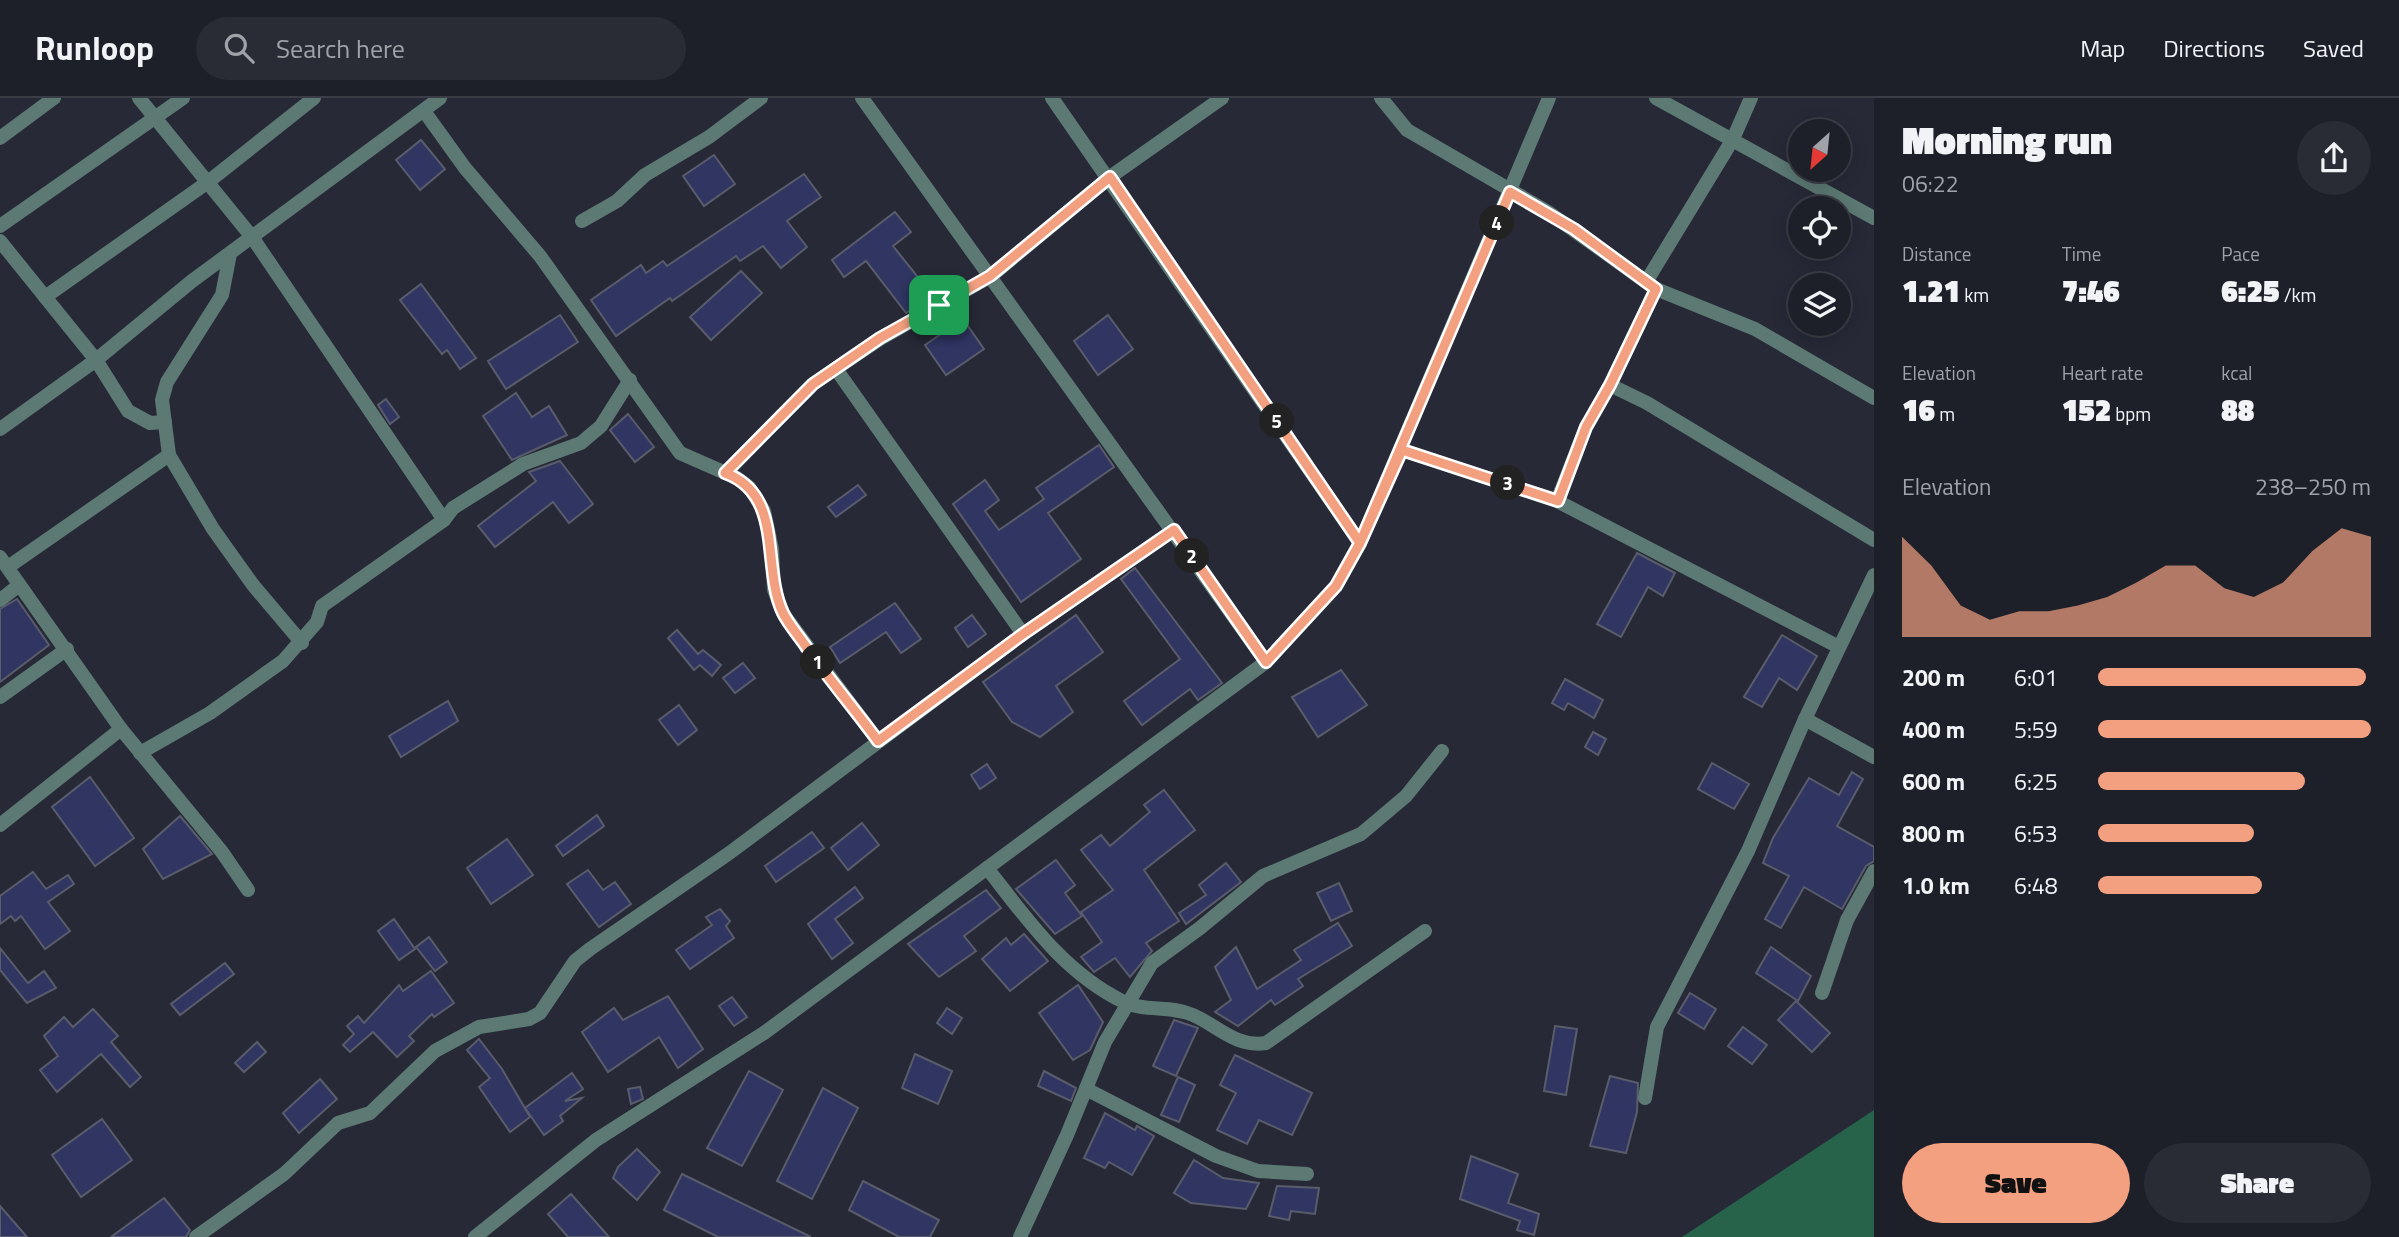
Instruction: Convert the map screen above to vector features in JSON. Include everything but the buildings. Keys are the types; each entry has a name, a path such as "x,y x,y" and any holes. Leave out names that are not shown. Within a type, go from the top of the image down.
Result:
{"street":[{"path":"0,138 54,98"},
{"path":"139,98 252,237 444,520"},
{"path":"0,226 183,98"},
{"path":"45,297 208,181 314,98"},
{"path":"0,429 96,360 192,281 440,98"},
{"path":"582,221 617,201 645,175 709,137 761,98"},
{"path":"862,98 1266,662"},
{"path":"1052,98 1110,177 1360,543"},
{"path":"725,473 813,384 880,338 990,276 1110,177 1222,98"},
{"path":"1381,98 1407,130 1574,229 1651,286 1755,329 1874,398"},
{"path":"475,1237 596,1140 764,1033 1266,662 1336,586 1360,543 1402,450 1549,98"},
{"path":"1656,98 1874,218"},
{"path":"1558,501 1586,427 1610,385 1651,286 1733,139 1751,98"},
{"path":"424,111 465,168 540,256 680,453 749,487 764,511 772,548 774,590 784,615 878,741"},
{"path":"0,241 96,360 128,411 150,423 165,422"},
{"path":"230,254 228,278 222,295 167,382 162,400 169,455 213,529 253,585 302,643"},
{"path":"836,369 1023,634"},
{"path":"139,753 210,713 283,661 302,643 317,622 322,606 444,520 453,508 523,464 581,443 601,426 630,380"},
{"path":"1610,385 1647,404 1874,540"},
{"path":"1402,450 1558,501 1839,647"},
{"path":"169,455 4,562 18,586 67,649 121,729 222,852 248,890"},
{"path":"196,1237 284,1174 338,1124 370,1113 435,1051 479,1027 529,1019 540,1013 575,961 727,854 1023,634 1174,530"},
{"path":"1645,1098 1657,1027 1748,851 1805,719 1874,575"},
{"path":"0,600 18,586"},
{"path":"0,697 67,649"},
{"path":"1805,719 1874,757"},
{"path":"0,825 121,729"},
{"path":"1021,1237 1126,1003 1152,963 1263,876 1361,834 1406,796 1441,751"},
{"path":"987,868 1067,965 1126,1003 1183,1012 1252,1046 1266,1043 1426,931"},
{"path":"1822,993 1847,920 1874,871"},
{"path":"1086,1089 1216,1156 1258,1171 1307,1174"}],"green space":[{"path":"1874,1110 1874,1237 1682,1237"}],"route":[{"path":"939,305 880,338 813,384 725,473 749,487 764,511 772,548 774,590 784,615 878,741 1023,634 1174,530 1266,662 1336,586 1360,543 1402,450 1558,501 1586,427 1610,385 1656,289 1574,229 1510,192 1360,543 1110,177 990,276 939,305"}]}
